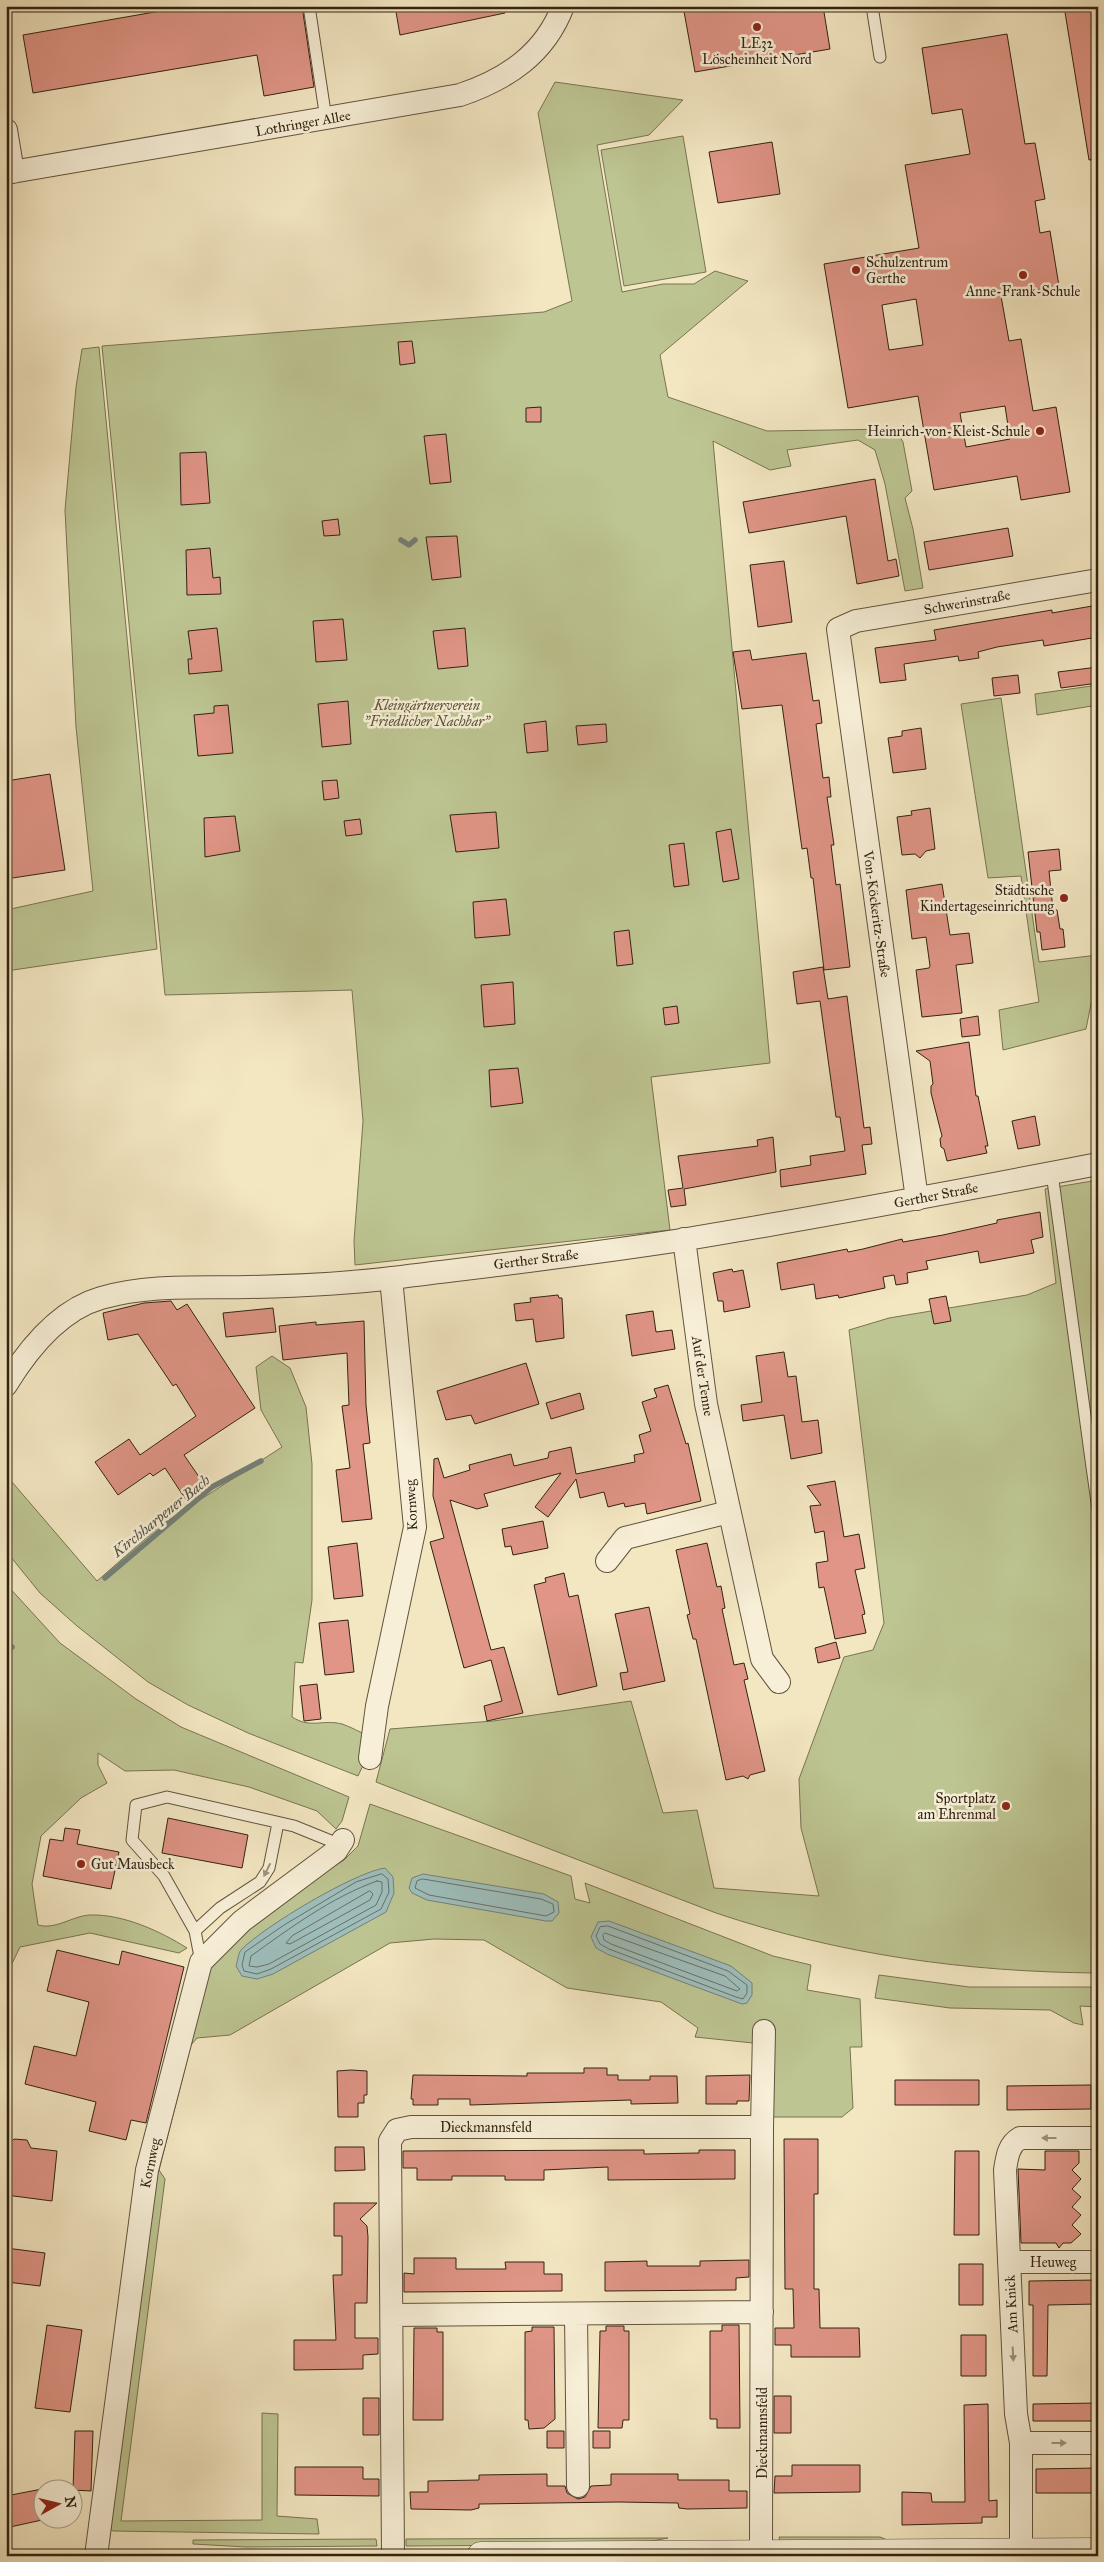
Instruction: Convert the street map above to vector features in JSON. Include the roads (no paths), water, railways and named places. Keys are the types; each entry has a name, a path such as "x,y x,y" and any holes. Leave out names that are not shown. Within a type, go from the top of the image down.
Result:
{"street":[{"name":"Lothringer Allee","path":"10,173 460,95 502,78 538,50 558,21 563,6"},
{"path":"6,130 10,173"},
{"name":"Schwerinstraße","path":"838,629 856,621 1098,580"},
{"name":"Von-Köckeritz-Straße","path":"838,629 917,1199"},
{"name":"Gerther Straße","path":"6,1385 37,1342 72,1312 97,1299 130,1290 186,1287 318,1286 391,1278 684,1239 917,1199 1098,1164"},
{"name":"Auf der Tenne","path":"684,1239 706,1404 729,1512 762,1659 779,1682"},
{"name":"Kornweg","path":"370,1758 377,1706 415,1526 391,1278"},
{"path":"606,1562 625,1538 729,1512"},
{"path":"201,1962 242,1921 340,1845"},
{"name":"Kornweg","path":"96,2556 147,2170 201,1962"},
{"name":"Dieckmannsfeld","path":"761,2554 764,2031"},
{"name":"Dieckmannsfeld","path":"393,2556 390,2141 397,2130 411,2127 762,2127"},
{"name":"Am Knick","path":"1021,2553 1021,2443 1016,2414 1005,2170 1011,2146 1020,2138 1098,2138"},
{"name":"Heuweg","path":"1009,2262 1098,2262"},
{"path":"392,2314 576,2315 762,2312"},
{"path":"576,2315 578,2486"},
{"path":"1021,2443 1098,2443"},
{"path":"481,2556 1098,2552"}],"lane":[{"path":"309,6 326,119"},
{"path":"872,6 880,56"},
{"path":"1052,1173 1095,1466 1098,1509"},
{"path":"201,1962 195,1931 164,1876 132,1840 136,1805 167,1797 294,1826 340,1845"},
{"path":"195,1931 220,1908 260,1882 270,1868 278,1823"}],"water":[{"path":"385,1868 393,1877 394,1893 386,1912 273,1974 257,1979 242,1976 236,1966 239,1954 254,1939 289,1914 333,1889 353,1879"},
{"path":"423,1874 544,1894 558,1902 559,1913 552,1921 546,1921 427,1900 412,1893 409,1888 412,1878"},
{"path":"609,1921 731,1966 752,1983 752,1995 747,2003 742,2004 607,1954 596,1948 591,1937 598,1922"}],"waterway":[{"path":"401,540 409,545 415,540"},
{"name":"Kirchharpener Bach","path":"105,1578 212,1487 261,1461"},
{"name":"Kirchharpener Bach","path":"6,1653 12,1647"}],"place":[{"name":"LE32 Löscheinheit Nord","path":"757,27"},
{"name":"Schulzentrum Gerthe","path":"856,270"},
{"name":"Anne-Frank-Schule","path":"1023,275"},
{"name":"Heinrich-von-Kleist-Schule","path":"1040,431"},
{"name":"Städtische Kindertageseinrichtung","path":"1064,898"},
{"name":"Sportplatz am Ehrenmal","path":"1006,1806"},
{"name":"Gut Mausbeck","path":"81,1864"}],"park label":[{"name":"Kleingärtnerverein \"Friedlicher Nachbar\"","path":"427,714"}]}
